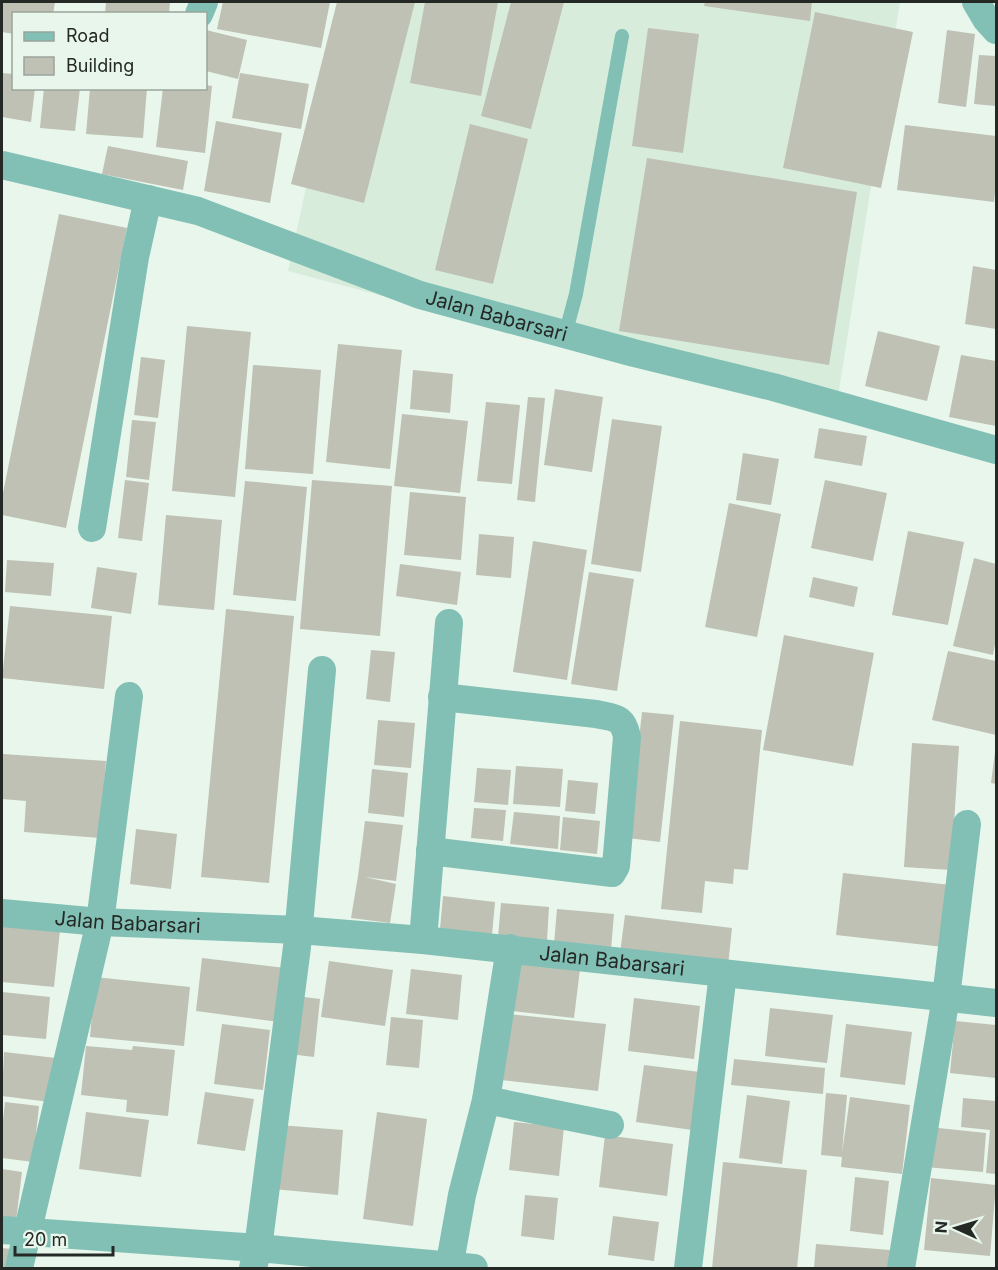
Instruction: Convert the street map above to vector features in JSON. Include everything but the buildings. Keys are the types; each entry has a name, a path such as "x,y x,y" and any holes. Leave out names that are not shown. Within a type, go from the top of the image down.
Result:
{"street":[{"path":"976,2 996,30"},
{"name":"Jalan Babarsari","path":"2,165 198,211 420,295 565,335 773,387 996,450"},
{"path":"92,528 135,257 148,200"},
{"path":"423,940 448,623"},
{"path":"256,1258 299,930 322,670"},
{"path":"19,1269 14,1230 100,922 129,696"},
{"path":"430,851 612,873 616,866 627,736 625,726 620,720 596,714 442,697"},
{"path":"901,1269 946,997 967,824"},
{"name":"Jalan Babarsari","path":"2,913 100,922 299,930 423,940 996,1003"},
{"path":"14,1230 256,1258 458,1268 462,1195 486,1100 510,948"},
{"path":"688,1269 723,973"},
{"path":"486,1100 610,1125"}],"lane":[{"path":"565,335 576,294 622,36"}],"shaded area":[{"path":"346,2 900,2 835,416 288,271"}]}
